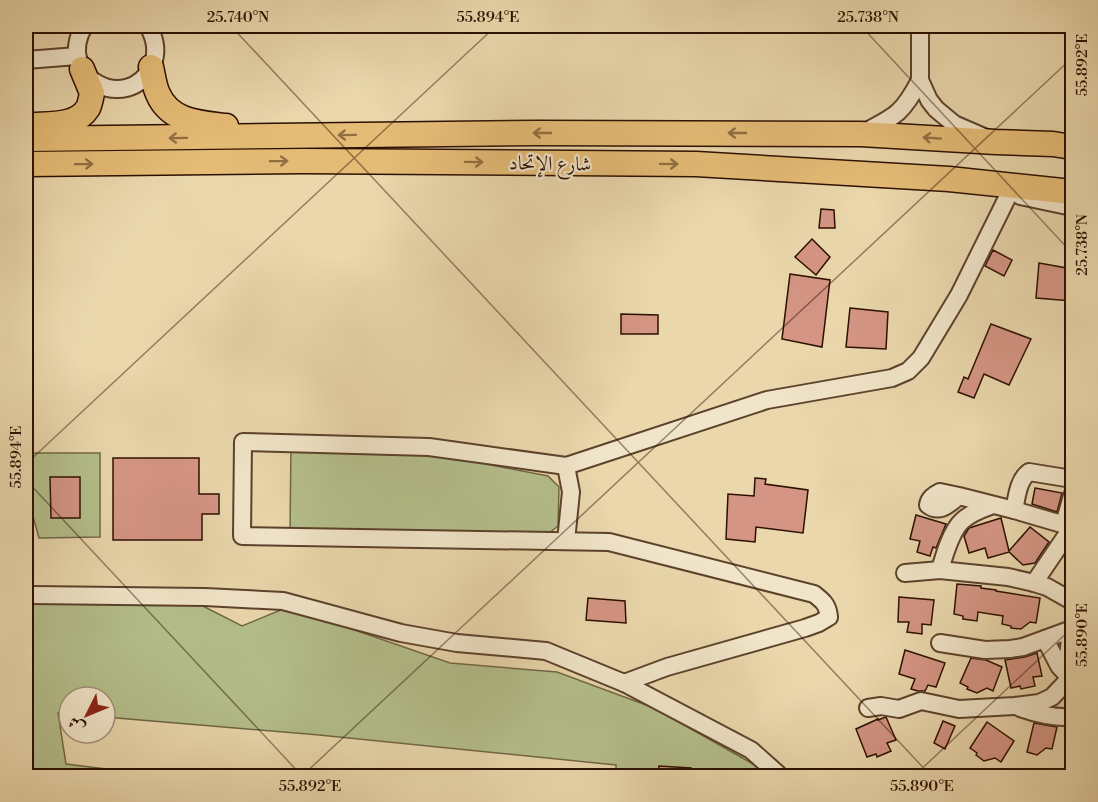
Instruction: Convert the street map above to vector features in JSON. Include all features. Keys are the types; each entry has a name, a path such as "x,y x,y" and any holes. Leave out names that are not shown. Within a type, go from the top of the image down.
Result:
{"highway":[{"path":"26,126 64,123 77,119 87,108 92,93 79,62"},
{"path":"151,67 157,93 166,108 179,117 202,123 300,136"},
{"name":"شارع الإتحاد","path":"26,140 536,133 861,134 1053,144 1072,147"},
{"name":"شارع الإتحاد","path":"26,164 303,161 696,164 949,179 1072,192"}],"street":[{"path":"84,26 77,45 79,62 90,79 101,86 114,89 139,82 148,73 154,61 156,47 153,34 148,26"},
{"path":"920,26 920,80 929,100 944,117 954,124 996,142"},
{"path":"26,60 79,62"},
{"path":"861,134 895,116 909,100 920,80"},
{"path":"949,179 1072,207"},
{"path":"624,683 667,667 819,623 829,617 828,609 824,602 814,594 609,542 242,536 243,441 429,447 566,466 767,400 892,378 908,371 921,358 959,295 1009,194"},
{"path":"566,466 571,492 566,541"},
{"path":"1014,510 1021,480 1025,474 1029,472 1072,479"},
{"path":"959,496 1070,526"},
{"path":"1034,583 1070,526 1072,496"},
{"path":"940,570 945,552 963,519 993,504"},
{"path":"905,573 940,570 1008,577 1053,590 1072,601"},
{"path":"32,595 205,597 283,601 400,633 458,643 546,651 624,683 751,750 779,777"},
{"path":"868,708 881,706 899,709 921,701 959,709 1039,703 1047,700 1062,688 1069,678 1072,629 1023,647 1010,649 985,650 940,643"},
{"path":"1045,639 1059,666 1069,678"},
{"path":"1014,706 1036,713 1072,717"}],"green space":[{"path":"291,444 440,455 548,476 559,487 558,526 541,539 290,534"},
{"path":"31,453 100,453 100,537 39,538 26,491 26,462"},
{"path":"26,572 27,601 199,604 242,626 288,607 450,663 557,672 654,708 771,776 616,776 616,765 319,735 117,718 117,685 57,685 57,745 63,745 66,764 163,776 26,776"}],"building":[{"path":"821,209 834,210 835,228 819,228"},
{"path":"812,239 830,257 816,275 795,257"},
{"path":"993,250 1012,260 1004,276 985,266"},
{"path":"1039,263 1072,269 1072,301 1036,298"},
{"path":"790,274 830,280 822,347 782,339"},
{"path":"850,308 888,312 886,349 846,347"},
{"path":"621,314 658,315 658,334 621,334"},
{"path":"991,324 1031,339 1009,385 984,374 974,398 958,392 964,377 968,379"},
{"path":"113,458 199,458 199,494 219,494 219,514 202,514 202,540 113,540"},
{"path":"50,477 80,477 80,518 51,518"},
{"path":"755,478 766,479 765,484 808,490 803,533 756,527 755,542 726,539 728,494 754,496"},
{"path":"1035,488 1062,493 1057,512 1032,504"},
{"path":"916,515 946,524 930,556 917,552 920,541 910,539"},
{"path":"1001,518 1009,551 1030,527 1049,542 1035,563 1023,565 1009,552 988,558 985,548 969,553 964,536 969,528"},
{"path":"957,584 981,586 981,588 1040,598 1036,623 1030,622 1021,629 1011,628 1011,626 1002,624 1003,616 978,612 977,621 963,619 963,616 954,614"},
{"path":"899,597 934,600 931,625 922,624 922,634 907,632 909,622 898,622"},
{"path":"588,598 625,601 626,623 586,620"},
{"path":"905,650 945,663 936,687 928,685 925,691 911,689 915,679 899,674"},
{"path":"1037,653 1042,676 1033,677 1035,686 1021,689 1020,686 1011,688 1005,660"},
{"path":"971,658 986,660 1002,667 993,691 987,688 977,693 960,683"},
{"path":"886,717 896,740 887,743 891,751 877,757 876,754 867,757 856,729"},
{"path":"943,721 955,726 945,749 934,743"},
{"path":"987,722 1014,741 1001,762 995,758 984,761 970,748"},
{"path":"1034,723 1057,727 1052,749 1046,748 1037,755 1027,752"},
{"path":"659,766 691,768 691,777 658,777"}]}
